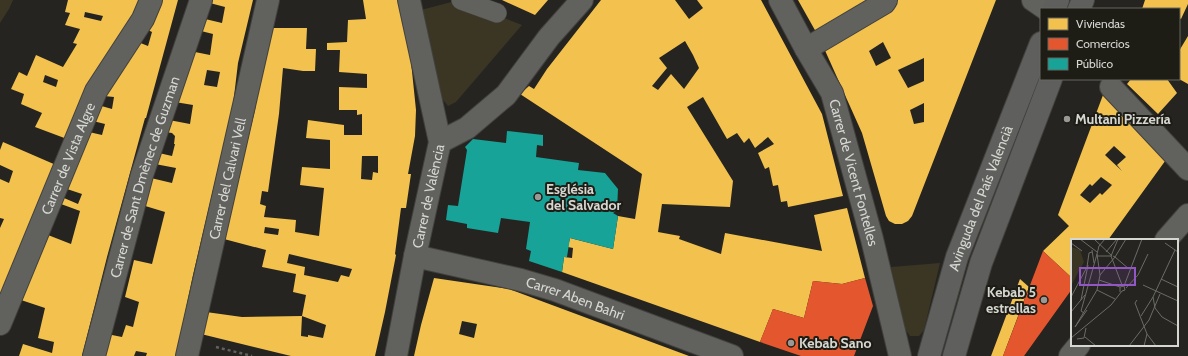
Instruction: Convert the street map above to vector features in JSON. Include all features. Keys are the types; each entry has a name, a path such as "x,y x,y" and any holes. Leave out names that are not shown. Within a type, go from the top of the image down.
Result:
{"main road":[{"name":"Avinguda del País Valencià","path":"929,356 958,257 1040,46"},
{"name":"Avinguda del País Valencià","path":"954,356 982,263 1051,80"}],"street":[{"name":"Carrer de Vista Algre","path":"0,324 96,91 143,18 151,0"},
{"name":"Carrer de Sant Dmènec de Guzman","path":"94,356 142,175 202,0"},
{"name":"Carrer del Calvari Vell","path":"188,348 268,0"},
{"path":"409,0 440,142"},
{"path":"461,0 497,13"},
{"name":"Carrer de València","path":"396,356 415,256 440,142 467,128 506,95 549,37 582,0"},
{"name":"Carrer de Vicent Fontelles","path":"780,0 806,49 832,93 872,239 900,356"},
{"path":"806,49 878,7 886,0"},
{"path":"1033,0 1045,8"},
{"path":"1111,87 1188,169"},
{"path":"1167,239 1188,215"},
{"name":"Carrer Aben Bahri","path":"415,256 521,280 555,290 732,356"},
{"path":"1070,356 1078,346"}],"path":[{"path":"188,348 252,356"}],"shaded area":[{"path":"0,0 13,0 0,23"},
{"path":"459,0 522,25 456,102 448,106 439,95 421,10"},
{"path":"940,263 924,330 919,336 910,336 905,329 891,267"}],"building: Viviendas":[{"path":"68,0 140,0 139,6 67,139 35,127 42,113 21,104 24,94 11,89 19,72 27,76 36,55 63,67 77,44 73,43 80,29 65,25 70,13 65,12","holes":["85,12 103,16 101,21 84,17","45,75 58,80 56,87 43,82"]},
{"path":"161,0 178,0 107,257 82,356 19,356 23,344 52,353 54,342 38,338 45,308 21,300 48,235 71,244 80,211 61,204 64,198 78,204 82,194 67,189 89,132 102,135 105,124 93,121 98,105 112,109 114,97 104,96 138,42 148,46 152,32 146,29"},
{"path":"207,0 253,0 238,63 233,105 193,275 176,356 146,356 147,353 136,351 134,356 101,356 107,334 122,337 126,325 133,327 139,302 125,297 134,260 152,264 165,212 142,205 151,178 172,183 176,168 155,164 159,153 172,156 175,136 172,133 165,132 169,120 190,124 193,105 175,102 190,51 210,55 213,34 197,30 201,18 222,23 225,7 206,2","holes":["207,70 220,72 217,87 204,85"]},
{"path":"363,0 400,0 410,52 416,110 415,136 408,174 411,174 406,208 401,208 396,255 375,356 291,356 201,334 206,312 242,317 302,316 306,295 293,292 296,274 262,267 266,250 224,239 255,110 268,28 307,28 306,49 316,49 315,71 283,68 279,114 268,192 262,191 260,204 266,206 264,217 296,220 295,232 319,236 324,188 300,185 302,167 330,169 330,140 306,138 308,120 344,125 344,135 362,135 362,114 357,115 357,110 339,110 339,87 367,88 367,74 339,72 340,50 327,50 327,43 347,42 348,20 366,19","holes":["362,156 378,156 378,173 373,172 372,180 361,179","265,227 279,229 278,235 264,233","289,254 352,269 349,277 341,275 338,282 304,275 305,267 287,263","302,316 326,325 323,338 308,335 308,337 301,336"]},
{"path":"502,0 548,0 535,15"},
{"path":"601,0 675,0 689,19 703,8 697,0 761,0 822,114 843,196 788,207 787,201 781,202 778,185 773,186 769,167 765,169 758,153 774,144 768,137 755,148 749,138 744,143 737,133 727,139 703,97 687,107 733,181 730,207 662,204 658,232 680,236 679,239 721,254 725,233 822,251 814,215 847,208 865,278 842,284 813,281 804,318 773,309 760,342 562,272 564,257 572,258 573,248 568,247 570,238 613,249 618,216 635,219 642,174 520,94 529,86 534,89 547,69","holes":["685,41 699,68 684,89 671,74 658,90 652,86 667,68 659,58"]},
{"path":"798,0 873,0 816,32"},
{"path":"894,0 996,0 912,216 908,221 902,224 895,224 889,221 886,216 862,133 823,46","holes":["883,42 891,58 876,66 869,51","924,58 924,81 908,88 898,70","924,103 924,122 914,124 910,110"]},
{"path":"1145,0 1188,0 1188,4 1181,19 1180,8 1142,8"},
{"path":"1188,36 1188,84 1180,80 1180,49"},
{"path":"1130,80 1168,80 1177,93 1158,114 1127,84"},
{"path":"1103,95 1168,157 1109,239 1071,239 1071,277 1043,251 1069,226 1058,215","holes":["1114,146 1126,157 1117,165 1122,171 1105,155","1101,177 1112,185 1102,195 1100,193 1090,203 1080,195 1090,184 1092,186"]},
{"path":"3,142 56,165 0,295 0,228 4,219 0,218 0,179 9,183 13,171 0,165 0,150"},
{"path":"434,278 509,289 689,356 414,356","holes":["462,321 477,324 474,338 459,334"]},
{"path":"1020,279 1029,287 1003,356 991,356"}],"building: Comercios":[{"path":"1043,251 1071,277 1071,290 1024,356 1003,356"},
{"path":"865,278 873,306 854,356 801,356 760,342 773,309 804,318 813,281 842,284"}],"building: Público":[{"name":"Església del Salvador","path":"507,131 543,135 543,146 537,145 536,157 579,163 578,170 605,173 618,189 617,210 613,213 618,216 613,249 570,238 567,257 564,257 562,272 529,261 531,251 526,249 530,222 501,218 498,233 467,228 467,224 446,220 448,205 458,206 467,150 465,147 473,139 506,143"}],"place":[{"name":"Multani Pizzería","path":"1067,119"},
{"name":"Església del Salvador","path":"538,197"},
{"name":"Kebab 5 estrellas","path":"1044,300"},
{"name":"Kebab Sano","path":"791,343"}]}
